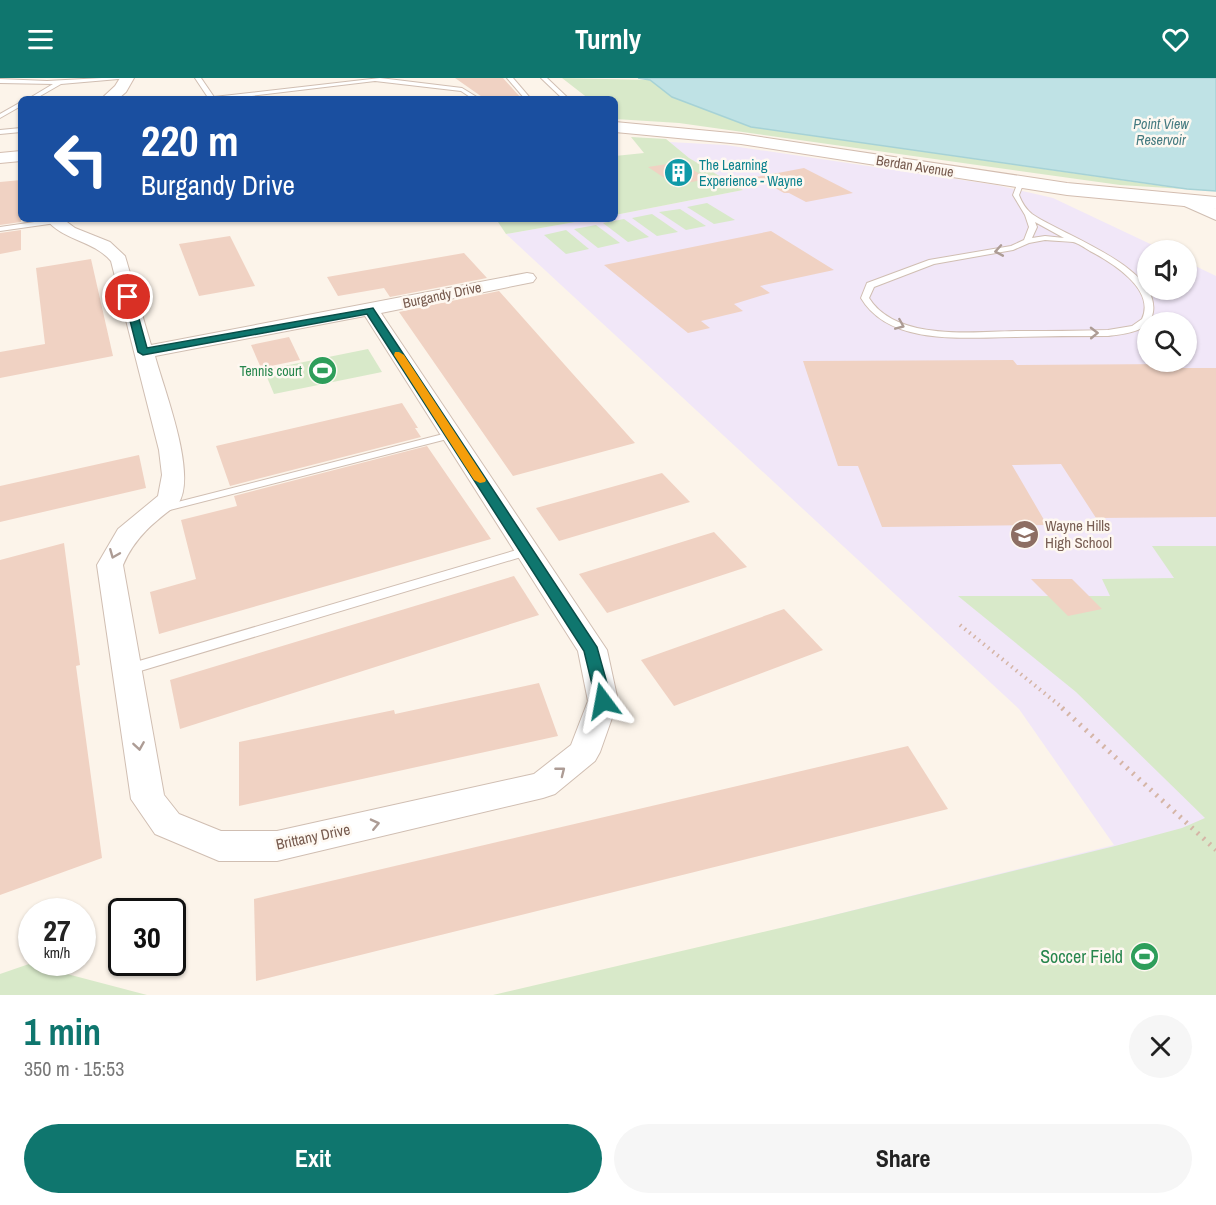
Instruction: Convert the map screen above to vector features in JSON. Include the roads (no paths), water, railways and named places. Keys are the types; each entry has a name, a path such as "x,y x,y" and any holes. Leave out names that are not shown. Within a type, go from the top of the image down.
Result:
{"main road":[{"path":"113,96 121,89 127,78"},
{"name":"Berdan Avenue","path":"618,127 710,135 1022,182 1216,203"}],"street":[{"path":"1185,201 1216,214"},
{"name":"Brittany Drive","path":"57,222 62,229 97,240 111,249 118,260 170,450 174,475 169,499 134,524 118,545 110,565 148,799 167,824 219,846 277,846 543,785 584,752 603,701 592,650 370,310"},
{"name":"Burgandy Drive","path":"143,352 527,278"}],"lane":[{"path":"0,81 127,78"},
{"path":"198,78 211,96"},
{"path":"510,78 525,96"},
{"path":"544,78 563,96"},
{"path":"237,96 375,79 462,90 472,96"},
{"path":"36,96 63,80"},
{"path":"0,116 18,107"},
{"path":"0,132 18,130"},
{"path":"1022,182 1016,195 1033,227 1027,241"},
{"path":"1028,214 1080,244 1131,274 1141,285 1148,299 1150,314 1143,324 1131,330 1108,333 940,335 910,329 884,318 871,308 865,298 870,285 898,272 932,262 1013,248 1027,241 1060,239 1080,244"},
{"path":"0,229 43,222"},
{"path":"152,511 451,435"},
{"path":"127,670 527,551"}],"water":[{"name":"Point View Reservoir","path":"638,78 1216,78 1216,191 1187,189 751,127 672,97 650,80"}],"place":[{"name":"The Learning Experience - Wayne","path":"678,173"},
{"name":"Tennis court","path":"323,371"},
{"name":"Wayne Hills High School","path":"1024,535"},
{"name":"Soccer Field","path":"1144,957"}]}
